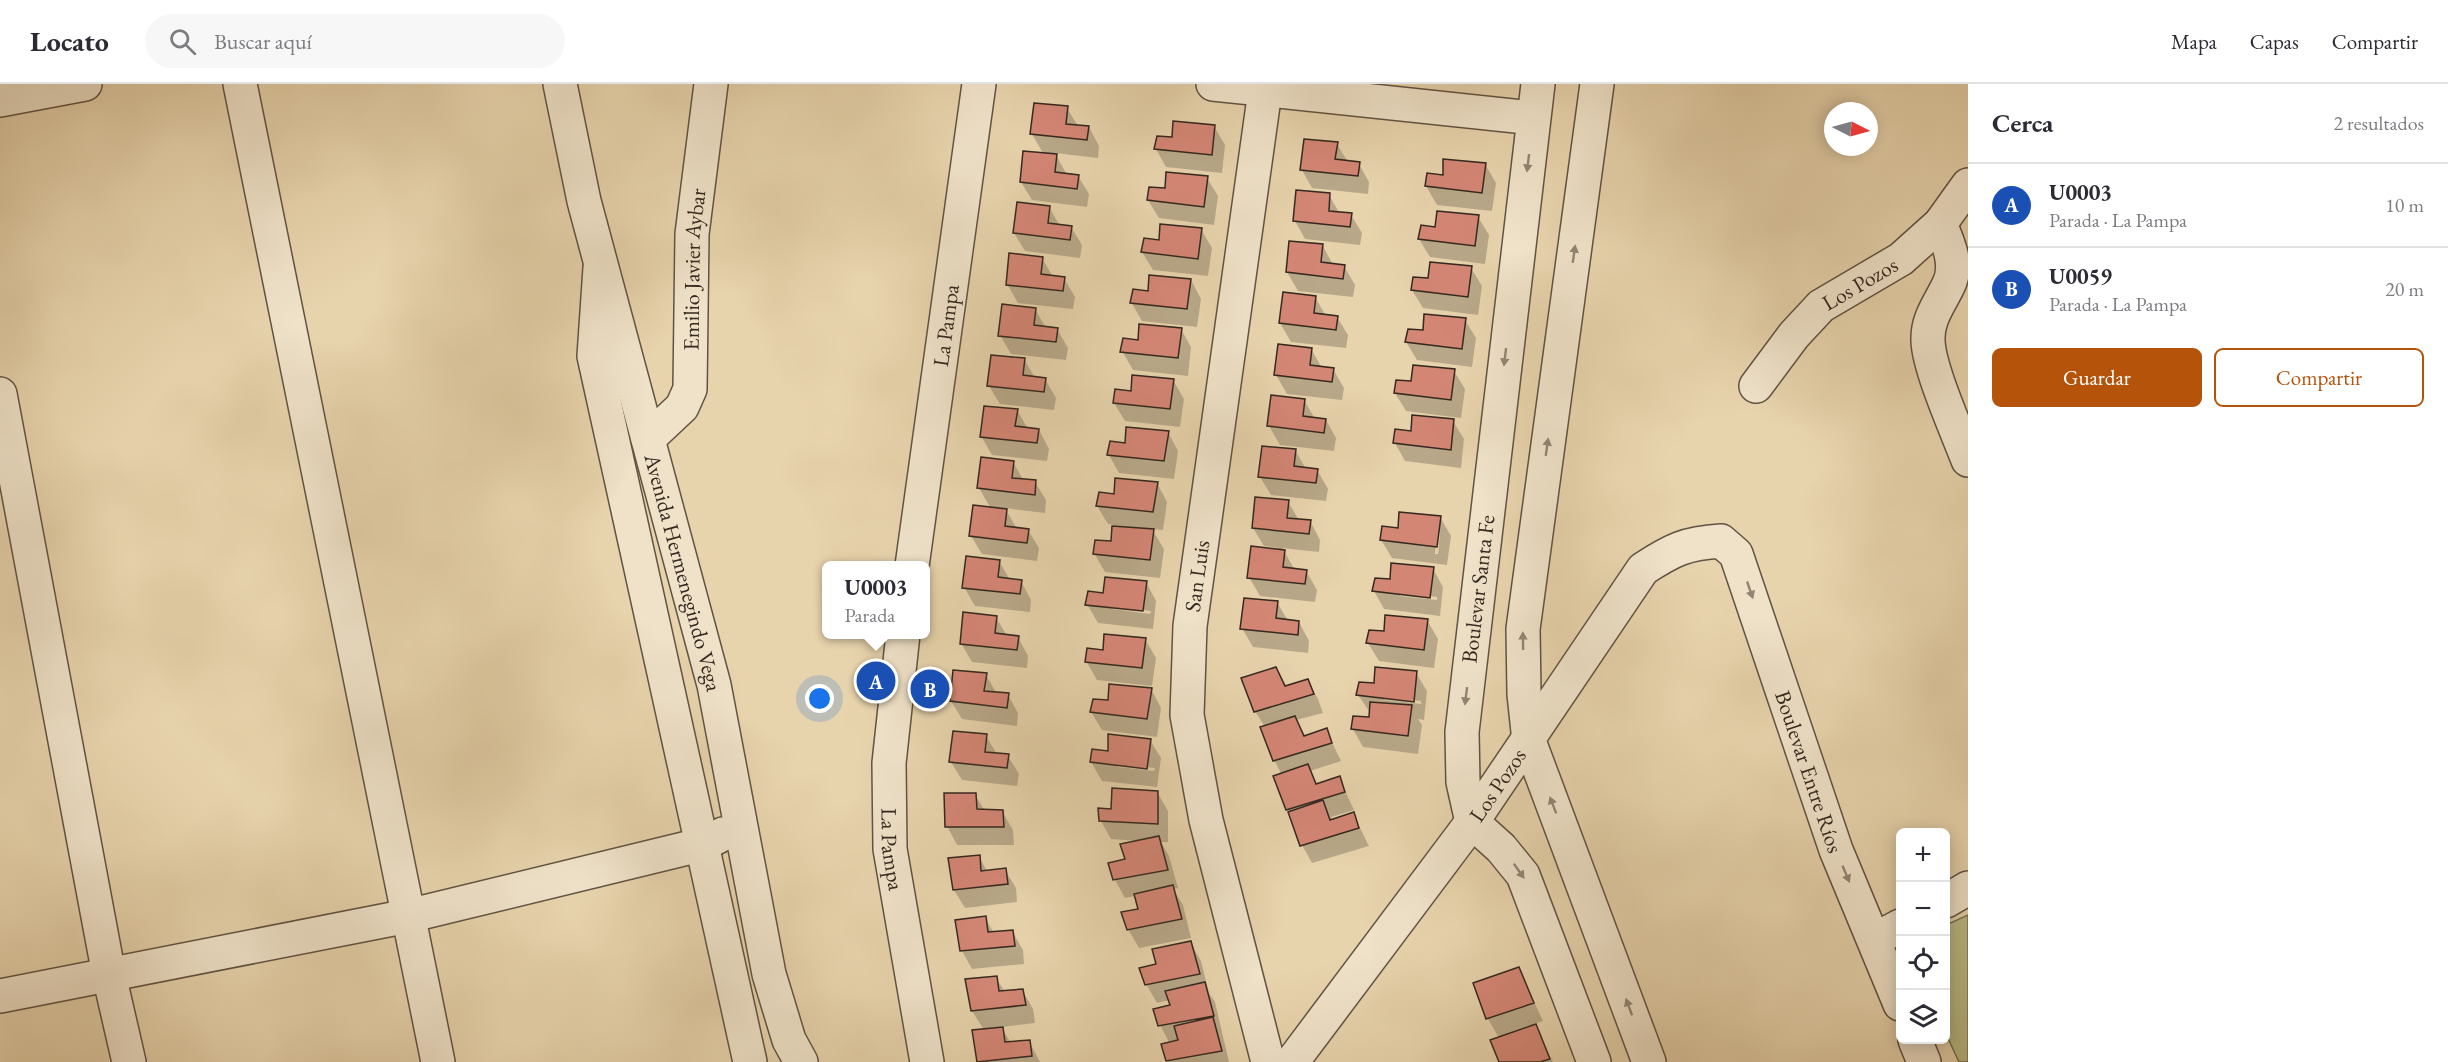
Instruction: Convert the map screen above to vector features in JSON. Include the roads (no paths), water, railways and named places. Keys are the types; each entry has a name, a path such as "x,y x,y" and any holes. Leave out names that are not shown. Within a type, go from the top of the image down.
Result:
{"street":[{"path":"0,100 85,84"},
{"path":"240,84 438,1062"},
{"name":"Avenida Hermenegindo Vega","path":"560,84 584,201 714,686 769,974 789,1040 801,1062"},
{"name":"Emilio Javier Aybar","path":"648,438 682,407 690,389 692,234 711,84"},
{"name":"La Pampa","path":"913,561 979,84"},
{"path":"1213,84 1266,87 1533,118"},
{"name":"Boulevar Santa Fe","path":"1472,822 1463,782 1462,732 1538,84"},
{"path":"1597,84 1523,629 1524,694 1528,741 1649,1062"},
{"name":"San Luis","path":"1266,87 1190,626 1187,716 1206,820 1268,1062"},
{"name":"Los Pozos","path":"1756,386 1794,335 1821,306 1901,259 1940,224 1968,185"},
{"path":"1940,224 1949,244 1953,265 1950,284 1934,308 1928,342 1968,460"},
{"path":"601,262 594,356 704,844 750,1062"},
{"path":"0,394 109,975 129,1062"},
{"name":"Los Pozos","path":"1292,1062 1317,1049 1643,569 1671,550 1694,543 1721,541"},
{"name":"Boulevar Entre Ríos","path":"1721,541 1736,554 1747,580 1836,850 1887,933 1897,990"},
{"name":"La Pampa","path":"902,639 890,763 890,849 927,1062"},
{"path":"1472,822 1501,848 1523,875 1594,1062"},
{"path":"0,996 408,916 704,844 739,826"},
{"path":"1950,899 1968,888"},
{"path":"1917,1044 1924,1062"}],"place":[{"name":"U0003","path":"876,681"},
{"name":"U0059","path":"930,689"}]}
